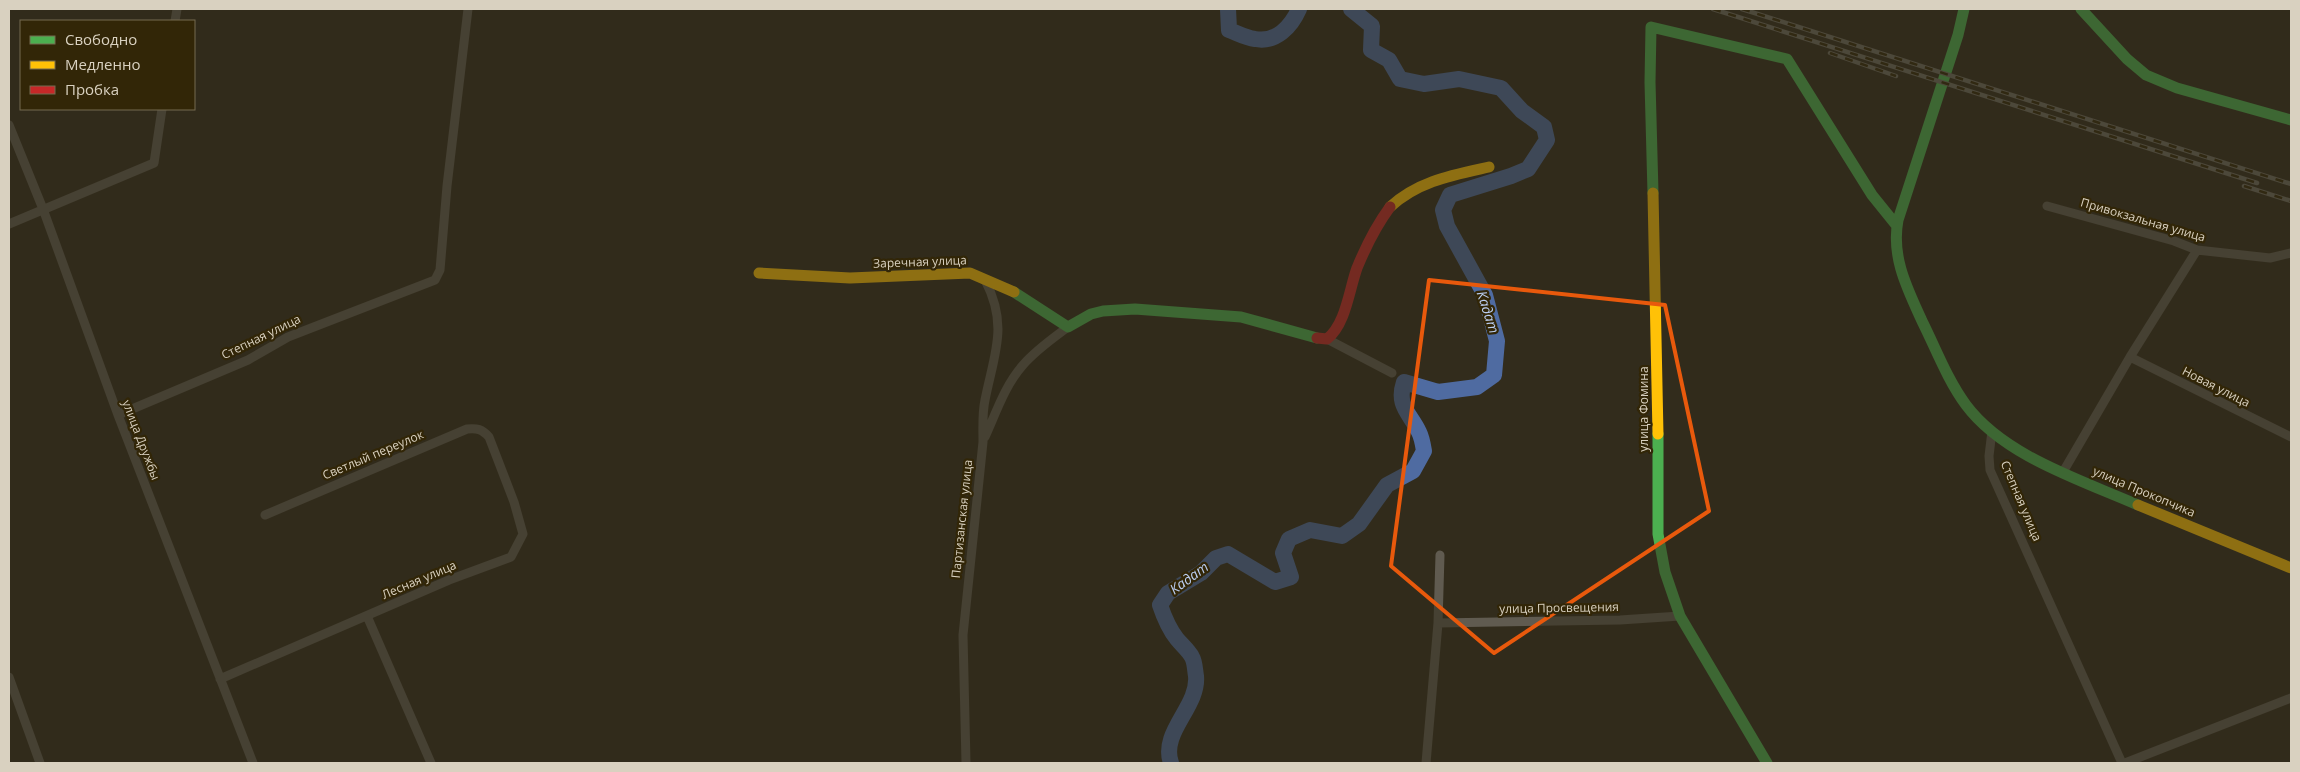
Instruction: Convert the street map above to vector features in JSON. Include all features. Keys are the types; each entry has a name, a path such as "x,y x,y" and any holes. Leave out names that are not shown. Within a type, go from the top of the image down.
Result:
{"street":[{"name":"Степная улица","path":"118,415 248,360 288,337 435,280 440,270 468,9"},
{"path":"1964,9 1958,35 1924,136 1897,226 1898,255 1913,300 1951,383 1976,418 1992,431"},
{"path":"2081,9 2127,59 2146,75 2177,88 2291,120"},
{"name":"улица Фомина","path":"1767,763 1680,616 1665,572 1658,534 1657,322 1650,82 1651,27 1787,59 1872,195 1897,226"},
{"path":"9,224 154,163 162,110"},
{"name":"улица Дружбы","path":"9,125 43,209 118,415 253,763"},
{"path":"1327,339 1337,329 1359,261 1375,229 1401,196 1413,188 1431,182 1489,168"},
{"name":"Привокзальная улица","path":"2047,206 2174,241 2197,250 2270,258 2291,253"},
{"path":"2063,472 2130,357 2197,250"},
{"name":"Заречная улица","path":"759,273 850,278 959,272 978,275 985,280 1010,290 1068,327"},
{"name":"Партизанская улица","path":"966,763 963,635 985,400 996,358 998,334 998,315 994,298 985,280"},
{"path":"982,442 1004,393 1022,366 1039,349 1068,327 1091,314 1103,310 1154,310 1241,317 1320,339 1327,339 1392,373"},
{"name":"Новая улица","path":"2130,357 2291,437"},
{"name":"Светлый переулок","path":"265,515 467,428 483,430 490,437"},
{"name":"Степная улица","path":"1992,431 1988,456 1990,470 2122,763"},
{"name":"улица Прокопчика","path":"1992,431 2024,452 2063,472 2168,518 2291,568"},
{"name":"Лесная улица","path":"220,679 449,580 511,557 523,534 514,502 490,437"},
{"path":"1426,763 1438,623 1437,596 1440,556"},
{"path":"367,616 431,763"},
{"name":"улица Просвещения","path":"1438,623 1620,620 1680,616"},
{"path":"9,676 40,763"},
{"path":"2125,763 2291,698"}],"highlighted area":[{"path":"1429,280 1665,305 1709,511 1494,653 1391,566"}],"waterway":[{"name":"Кадат","path":"1228,9 1229,30 1248,38 1263,40 1270,39 1282,32 1292,22 1299,9"},
{"name":"Кадат","path":"1171,763 1169,752 1171,741 1192,698 1196,676 1192,657 1172,631 1160,605 1168,593 1201,573 1216,558 1228,554 1275,582 1291,577 1283,553 1289,539 1310,530 1342,536 1359,524 1387,485 1413,471 1424,451 1420,434 1403,403 1402,390 1404,382 1438,392 1477,387 1494,375 1497,341 1485,295 1447,226 1443,210 1450,195 1528,169 1547,140 1544,127 1522,111 1501,88 1459,79 1424,84 1400,79 1389,60 1371,50 1372,26 1351,9"}],"railway":[{"path":"1713,9 2257,183"},
{"path":"1742,9 2291,184"},
{"path":"1830,53 1896,76"},
{"path":"2244,186 2291,201"}],"traffic: fast":[{"path":"1964,9 1958,35 1898,220 1897,247 1906,284 1953,385 1966,405 1982,423 2001,439 2045,465 2138,505"},
{"path":"2081,9 2127,59 2146,75 2177,88 2291,120"},
{"path":"1653,193 1650,82 1651,27 1787,59 1872,195 1897,226"},
{"path":"1014,292 1068,327 1091,314 1103,311 1135,309 1241,317 1317,338"},
{"path":"1658,434 1658,534 1665,572 1680,616 1767,763"}],"traffic: slow":[{"path":"1390,207 1401,198 1424,185 1449,176 1489,167"},
{"path":"1653,193 1658,434"},
{"path":"759,273 850,278 970,273 1014,292"},
{"path":"2138,505 2291,568"}],"traffic: jam":[{"path":"1317,338 1327,339 1339,325 1360,260 1390,207"}]}
